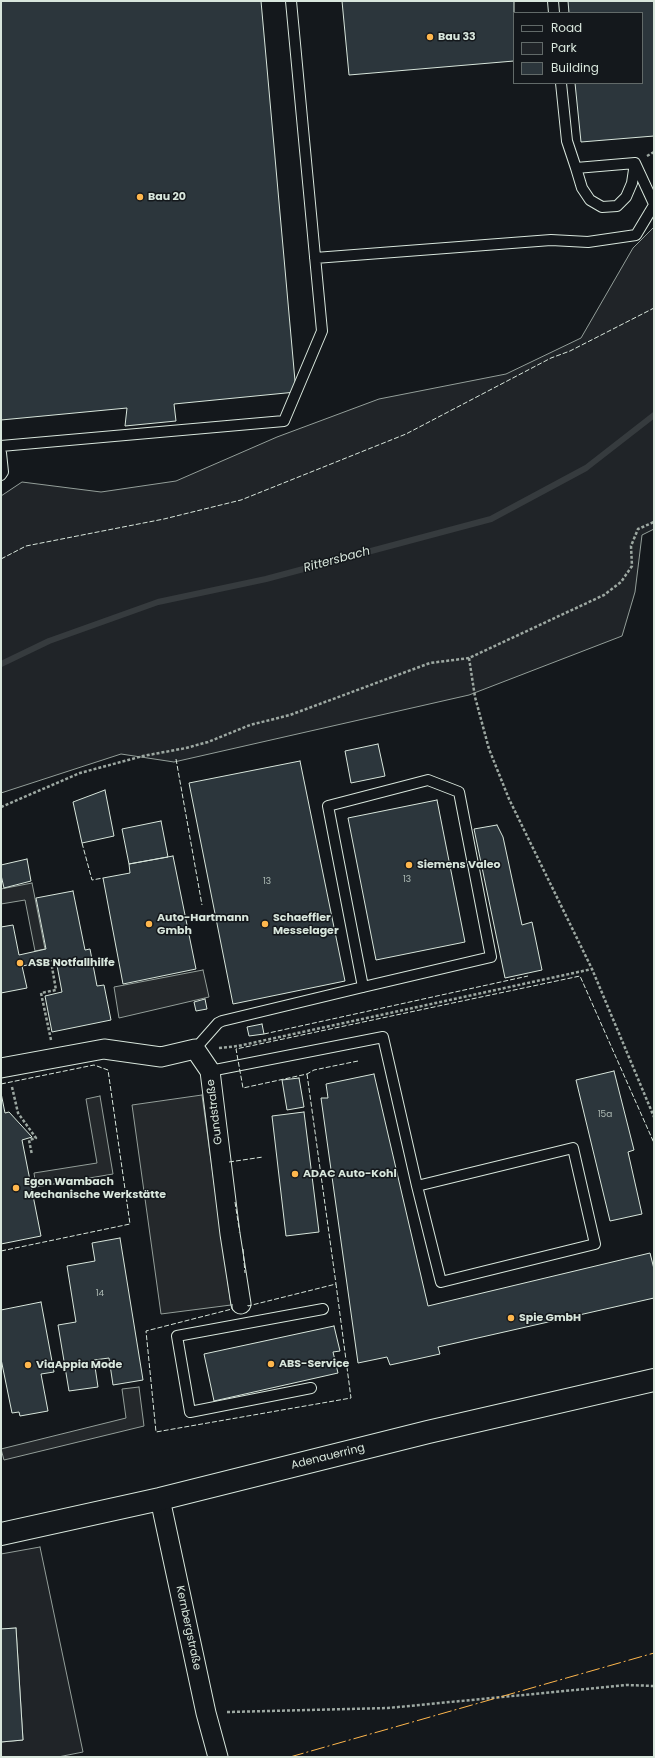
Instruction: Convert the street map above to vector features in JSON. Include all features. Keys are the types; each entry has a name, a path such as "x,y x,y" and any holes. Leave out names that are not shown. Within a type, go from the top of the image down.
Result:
{"main road":[{"name":"Adenauerring","path":"1,1534 160,1499 428,1432 654,1380"}],"street":[{"path":"4,1068 104,1049 161,1057 195,1049"},
{"name":"Gundstraße","path":"195,1049 210,1071 230,1234 241,1304"},
{"name":"Kernbergstraße","path":"160,1499 206,1713 218,1757"}],"lane":[{"path":"1,446 284,421 322,331 291,1"},
{"path":"553,1 554,12"},
{"path":"561,84 567,140 582,188 590,200 602,207 617,206 626,197 632,183 635,163"},
{"path":"315,258 551,240 588,242 636,235 654,204 635,163"},
{"path":"576,168 635,163"},
{"path":"1,453 3,472 1,475"},
{"path":"195,1049 218,1023 222,1021 363,988 491,957 459,792 428,780 328,806 363,988"},
{"path":"210,1071 384,1037 417,1186 440,1282 595,1244 572,1148 417,1186"},
{"path":"241,1304 244,1324"},
{"path":"311,1388 190,1412 177,1336 324,1310"}],"path":[{"path":"1,807 80,773 143,756 186,748 208,742 250,724 290,715 430,664 469,658 604,595 621,582 632,566 631,546 638,529 654,522"},
{"path":"469,658 476,697 489,749 509,799 592,969 654,1117"},
{"path":"52,967 56,990 41,993 55,1058"},
{"path":"195,1049 238,1046 592,969"},
{"path":"4,1068 18,1113 36,1138 29,1140 32,1155"},
{"path":"206,1713 388,1708 627,1685 654,1686"}],"green space":[{"path":"654,227 654,529 642,535 635,592 622,636 469,695 174,762 121,754 1,793 1,496 22,482 101,492 176,481 277,437 379,399 506,374 581,338 633,248"},
{"path":"40,1547 83,1752 58,1757 1,1757 1,1742 23,1740 16,1628 1,1629 1,1554"}],"shaded area":[{"path":"32,883 45,949 35,951 25,900 1,904 1,889"},
{"path":"203,970 209,997 119,1018 114,987"},
{"path":"202,1095 231,1305 161,1314 132,1105"},
{"path":"100,1096 113,1174 36,1187 34,1173 97,1163 86,1099"},
{"path":"139,1387 144,1426 4,1460 1,1449 126,1418 122,1389"}],"building":[{"name":"Bau 20","path":"1,1 261,1 296,392 174,404 176,421 125,426 127,408 1,420"},
{"name":"Bau 33","path":"342,1 514,1 513,61 349,75"},
{"path":"568,1 654,1 654,136 581,142 575,84 643,84 643,12 569,12"},
{"path":"378,744 385,776 351,783 345,751"},
{"path":"300,761 345,981 233,1004 189,783"},
{"path":"105,790 114,836 82,843 73,802"},
{"path":"437,800 465,942 376,960 348,818"},
{"path":"161,821 168,857 129,864 122,829"},
{"path":"497,825 503,837 522,925 532,922 542,970 505,978 474,829"},
{"name":"Auto-Hartmann Gmbh","path":"173,856 196,969 123,984 103,878 130,873 129,864"},
{"path":"27,859 31,881 4,888 1,875 1,865"},
{"name":"ASB Notfallhilfe","path":"73,891 85,950 90,949 97,986 104,985 111,1020 52,1032 45,996 62,992 56,960 22,966 27,988 1,993 1,927 13,925 19,955 46,949 36,898"},
{"path":"205,999 207,1009 196,1011 194,1002"},
{"path":"262,1024 264,1034 249,1036 247,1027"},
{"path":"614,1071 634,1150 628,1152 642,1214 610,1221 576,1080"},
{"path":"374,1074 428,1306 650,1253 654,1269 654,1298 438,1347 440,1354 390,1365 387,1357 358,1363 321,1098 328,1098 326,1084"},
{"path":"299,1078 304,1107 287,1110 282,1080"},
{"name":"Egon Wambach Mechanische Werkstätte","path":"1,1093 5,1113 9,1112 32,1137 22,1140 41,1236 1,1244"},
{"name":"ADAC Auto-Kohl","path":"304,1112 319,1232 286,1236 272,1116"},
{"path":"120,1238 143,1380 113,1385 109,1358 94,1360 98,1387 69,1391 58,1325 76,1322 67,1266 95,1261 92,1243"},
{"name":"ViaAppia Mode","path":"41,1302 54,1372 41,1374 48,1411 20,1416 19,1412 12,1413 1,1359 1,1310"},
{"name":"ABS-Service","path":"334,1326 340,1351 333,1352 338,1373 214,1401 204,1354"},
{"path":"16,1628 23,1740 1,1742 1,1629"}],"waterway":[{"name":"Rittersbach","path":"1,664 49,641 158,602 266,579 491,519 586,468 654,415"}],"fence":[{"path":"1,559 26,546 164,519 241,500 406,434 551,358 570,351 654,308"},
{"path":"176,759 202,905"},
{"path":"82,843 92,880 103,878"},
{"path":"264,1034 528,976"},
{"path":"358,1061 314,1070 307,1074 243,1088 236,1049 580,976 654,1143"},
{"path":"1,1084 94,1065 108,1070 130,1224 1,1251"},
{"path":"307,1074 336,1284"},
{"path":"229,1162 263,1157"},
{"path":"235,1202 239,1228"},
{"path":"243,1249 245,1273"},
{"path":"232,1304 232,1309 146,1331 156,1432 351,1398 336,1284 248,1305"}],"power":[{"path":"290,1757 654,1653"}],"place":[{"name":"Bau 33","path":"430,37"},
{"name":"Bau 20","path":"140,197"},
{"name":"Siemens Valeo","path":"409,865"},
{"name":"Auto-Hartmann Gmbh","path":"149,924"},
{"name":"Schaeffler Messelager","path":"265,924"},
{"name":"ASB Notfallhilfe","path":"20,963"},
{"name":"ADAC Auto-Kohl","path":"295,1174"},
{"name":"Egon Wambach Mechanische Werkstätte","path":"16,1188"},
{"name":"Spie GmbH","path":"511,1318"},
{"name":"ABS-Service","path":"271,1364"},
{"name":"ViaAppia Mode","path":"28,1365"}]}
